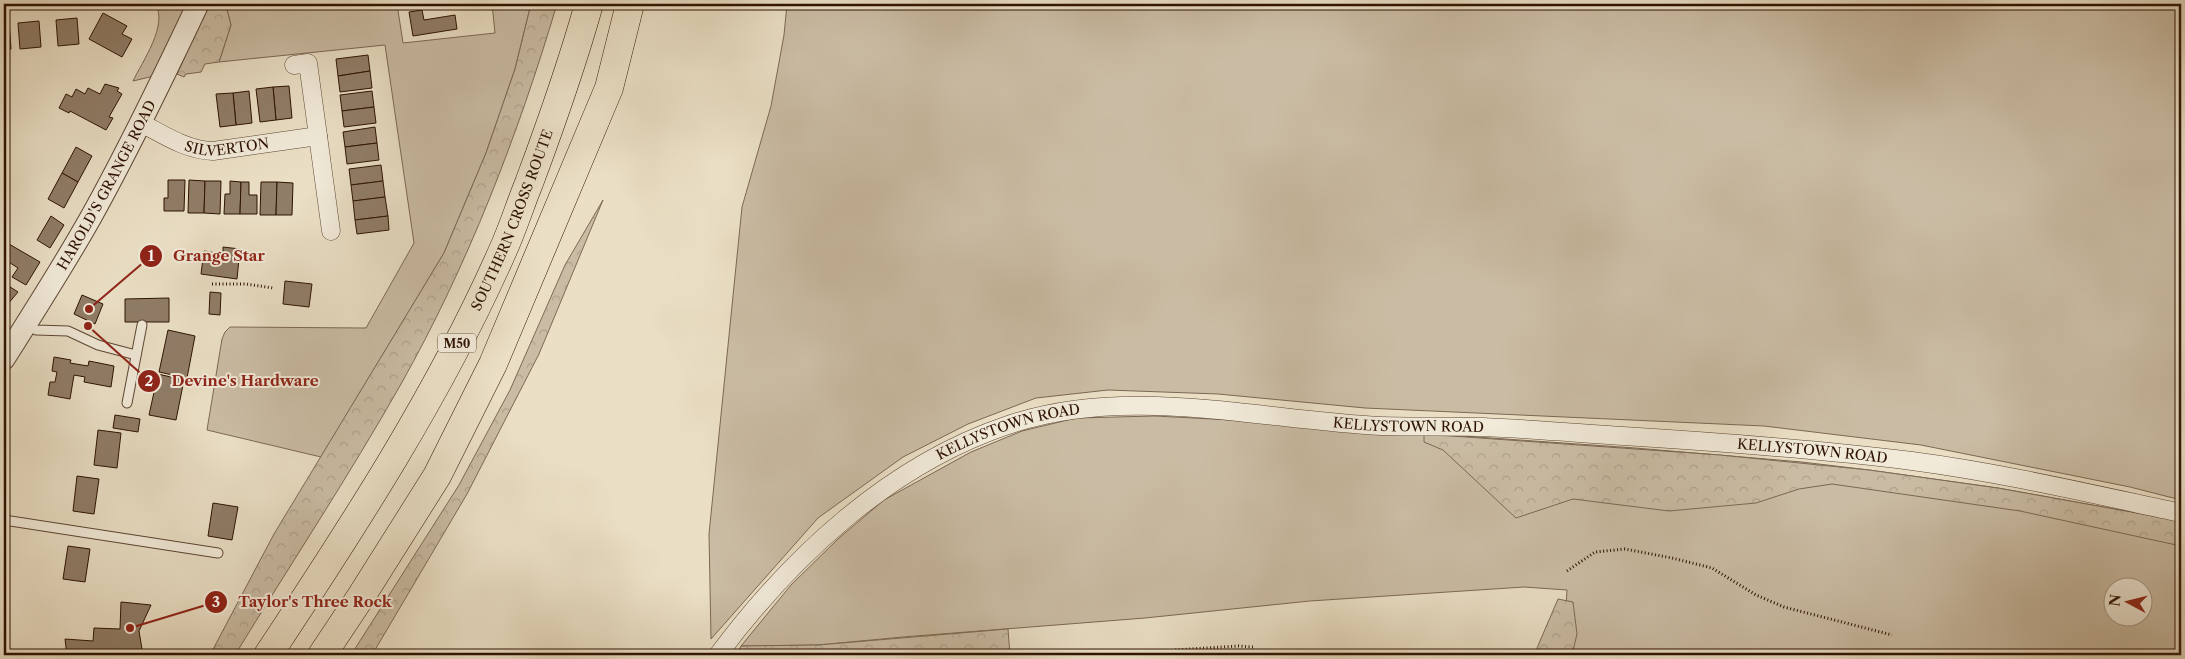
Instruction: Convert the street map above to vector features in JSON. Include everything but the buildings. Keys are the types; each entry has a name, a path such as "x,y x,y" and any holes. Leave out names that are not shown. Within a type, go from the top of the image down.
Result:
{"highway":[{"name":"SOUTHERN CROSS ROUTE","path":"268,655 349,533 395,456 455,347 506,241 572,66 589,4"},
{"name":"M50","path":"322,655 437,476 493,364 609,88 630,4"}],"street":[{"name":"HAROLD'S GRANGE ROAD","path":"4,359 87,224 141,123 198,4"},
{"path":"294,65 308,63 331,231"},
{"name":"SILVERTON","path":"141,123 185,146 213,151 318,136"},
{"name":"KELLYSTOWN ROAD","path":"718,655 762,598 862,504 944,453 977,437 1030,418 1056,411 1088,407 1211,409 1378,426 1484,427 1756,445 1913,462 1990,474 2181,513"}],"lane":[{"path":"26,324 36,330 68,331 98,346 136,355"},
{"path":"126,403 142,326"},
{"path":"4,520 218,553"}],"path":[{"path":"212,284 246,284 273,288"},
{"path":"1567,571 1595,552 1625,549 1672,558 1712,568 1756,595 1784,607 1892,635"},
{"path":"1171,655 1174,650 1239,646 1253,647"}],"green space":[{"path":"155,4 185,4 184,12 178,31 154,76 133,81 148,54 157,32 159,22"},
{"path":"208,4 228,4 226,6 231,25 219,62 205,64 201,72 186,74 184,77 177,74"},
{"path":"228,4 397,4 403,43 495,33 492,4 531,4 515,69 486,153 444,253 321,457 207,430 222,339 230,327 366,328 414,243 385,45 219,62 231,25 226,6"},
{"path":"531,4 557,4 526,102 508,150 470,246 448,293 401,384 381,418 235,655 210,655 274,534 444,253 486,153 515,69"},
{"path":"787,4 2181,4 2181,500 2130,487 1921,445 1764,426 1365,408 1218,394 1108,390 1036,398 968,424 903,457 818,518 711,639 709,534 742,207 771,106 784,35"},
{"path":"603,200 539,354 467,494 372,655 351,655 459,485 510,390 565,265"},
{"path":"1155,416 1635,448 1802,462 1869,470 1998,488 2181,521 2181,655 1563,655 1567,590 1524,587 1310,601 1145,618 818,645 741,646 791,585 839,538 884,500 971,452 1022,431 1076,418"},
{"path":"1424,434 1720,455 1869,470 1998,488 2181,521 2181,546 2020,511 1832,484 1799,489 1756,503 1669,511 1573,499 1516,518 1443,450 1424,442"},
{"path":"1558,599 1573,602 1577,634 1572,655 1534,655"},
{"path":"1008,629 1010,655 736,655 741,646 818,645"}],"place":[{"name":"Grange Star","path":"89,309"},
{"name":"Devine's Hardware","path":"88,326"},
{"name":"Taylor's Three Rock","path":"130,628"}]}
